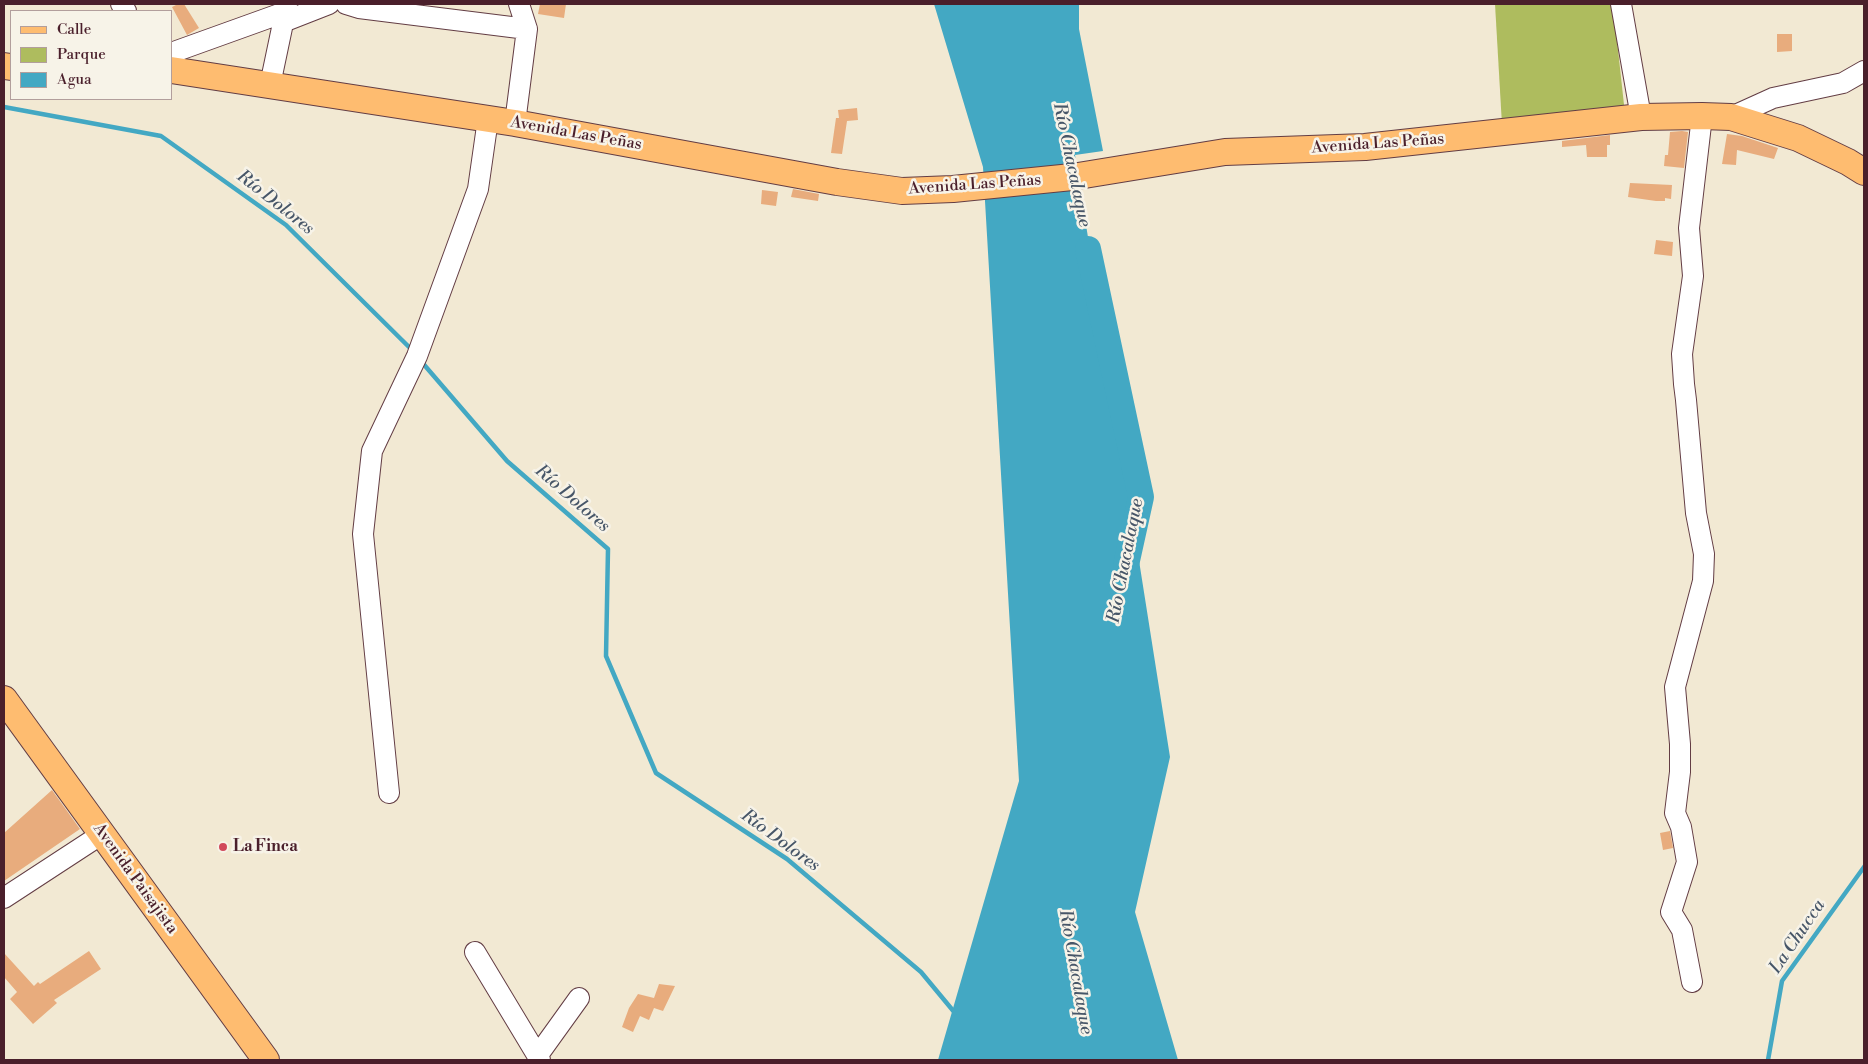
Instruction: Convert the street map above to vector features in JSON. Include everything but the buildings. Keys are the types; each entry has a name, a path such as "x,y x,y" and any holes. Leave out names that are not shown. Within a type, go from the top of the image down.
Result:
{"main road":[{"name":"Avenida Las Peñas","path":"172,70 515,123 837,182 902,191 953,189 1072,177 1226,152 1365,147 1641,117 1731,116 1798,138 1848,162 1864,172"},
{"name":"Avenida Paisajista","path":"4,698 266,1060"}],"street":[{"path":"172,53 277,12 329,4"},
{"path":"346,4 359,8 527,29"},
{"path":"515,123 527,29 518,4"},
{"path":"1621,4 1641,117"},
{"path":"270,85 277,12"},
{"path":"1731,116 1773,98 1843,83 1864,71"},
{"path":"1843,83 1864,89"},
{"path":"1692,982 1682,930 1671,912 1687,862 1681,827 1674,813 1680,772 1680,744 1675,687 1703,581 1704,554 1696,513 1682,354 1693,276 1689,228 1702,116"},
{"path":"389,793 363,534 372,451 417,356 478,189 488,119"},
{"path":"4,898 102,834"},
{"path":"475,952 539,1057 579,998"}],"green space":[{"path":"1495,4 1613,4 1625,114 1502,125"}],"water":[{"path":"934,4 1079,4 1079,29 1103,151 1075,155 1170,757 1135,912 1178,1060 938,1060 1019,781 983,167"}],"waterway":[{"name":"Río Dolores","path":"4,107 161,136 286,225 412,350"},
{"name":"Río Chacalaque","path":"1088,249 1141,497 1126,565"},
{"name":"Río Dolores","path":"420,360 507,461 608,549 606,656 656,773 787,859 921,972 955,1013"},
{"name":"La Chucca","path":"1768,1060 1782,981 1864,867"}],"place":[{"name":"La Finca","path":"223,847"}]}
